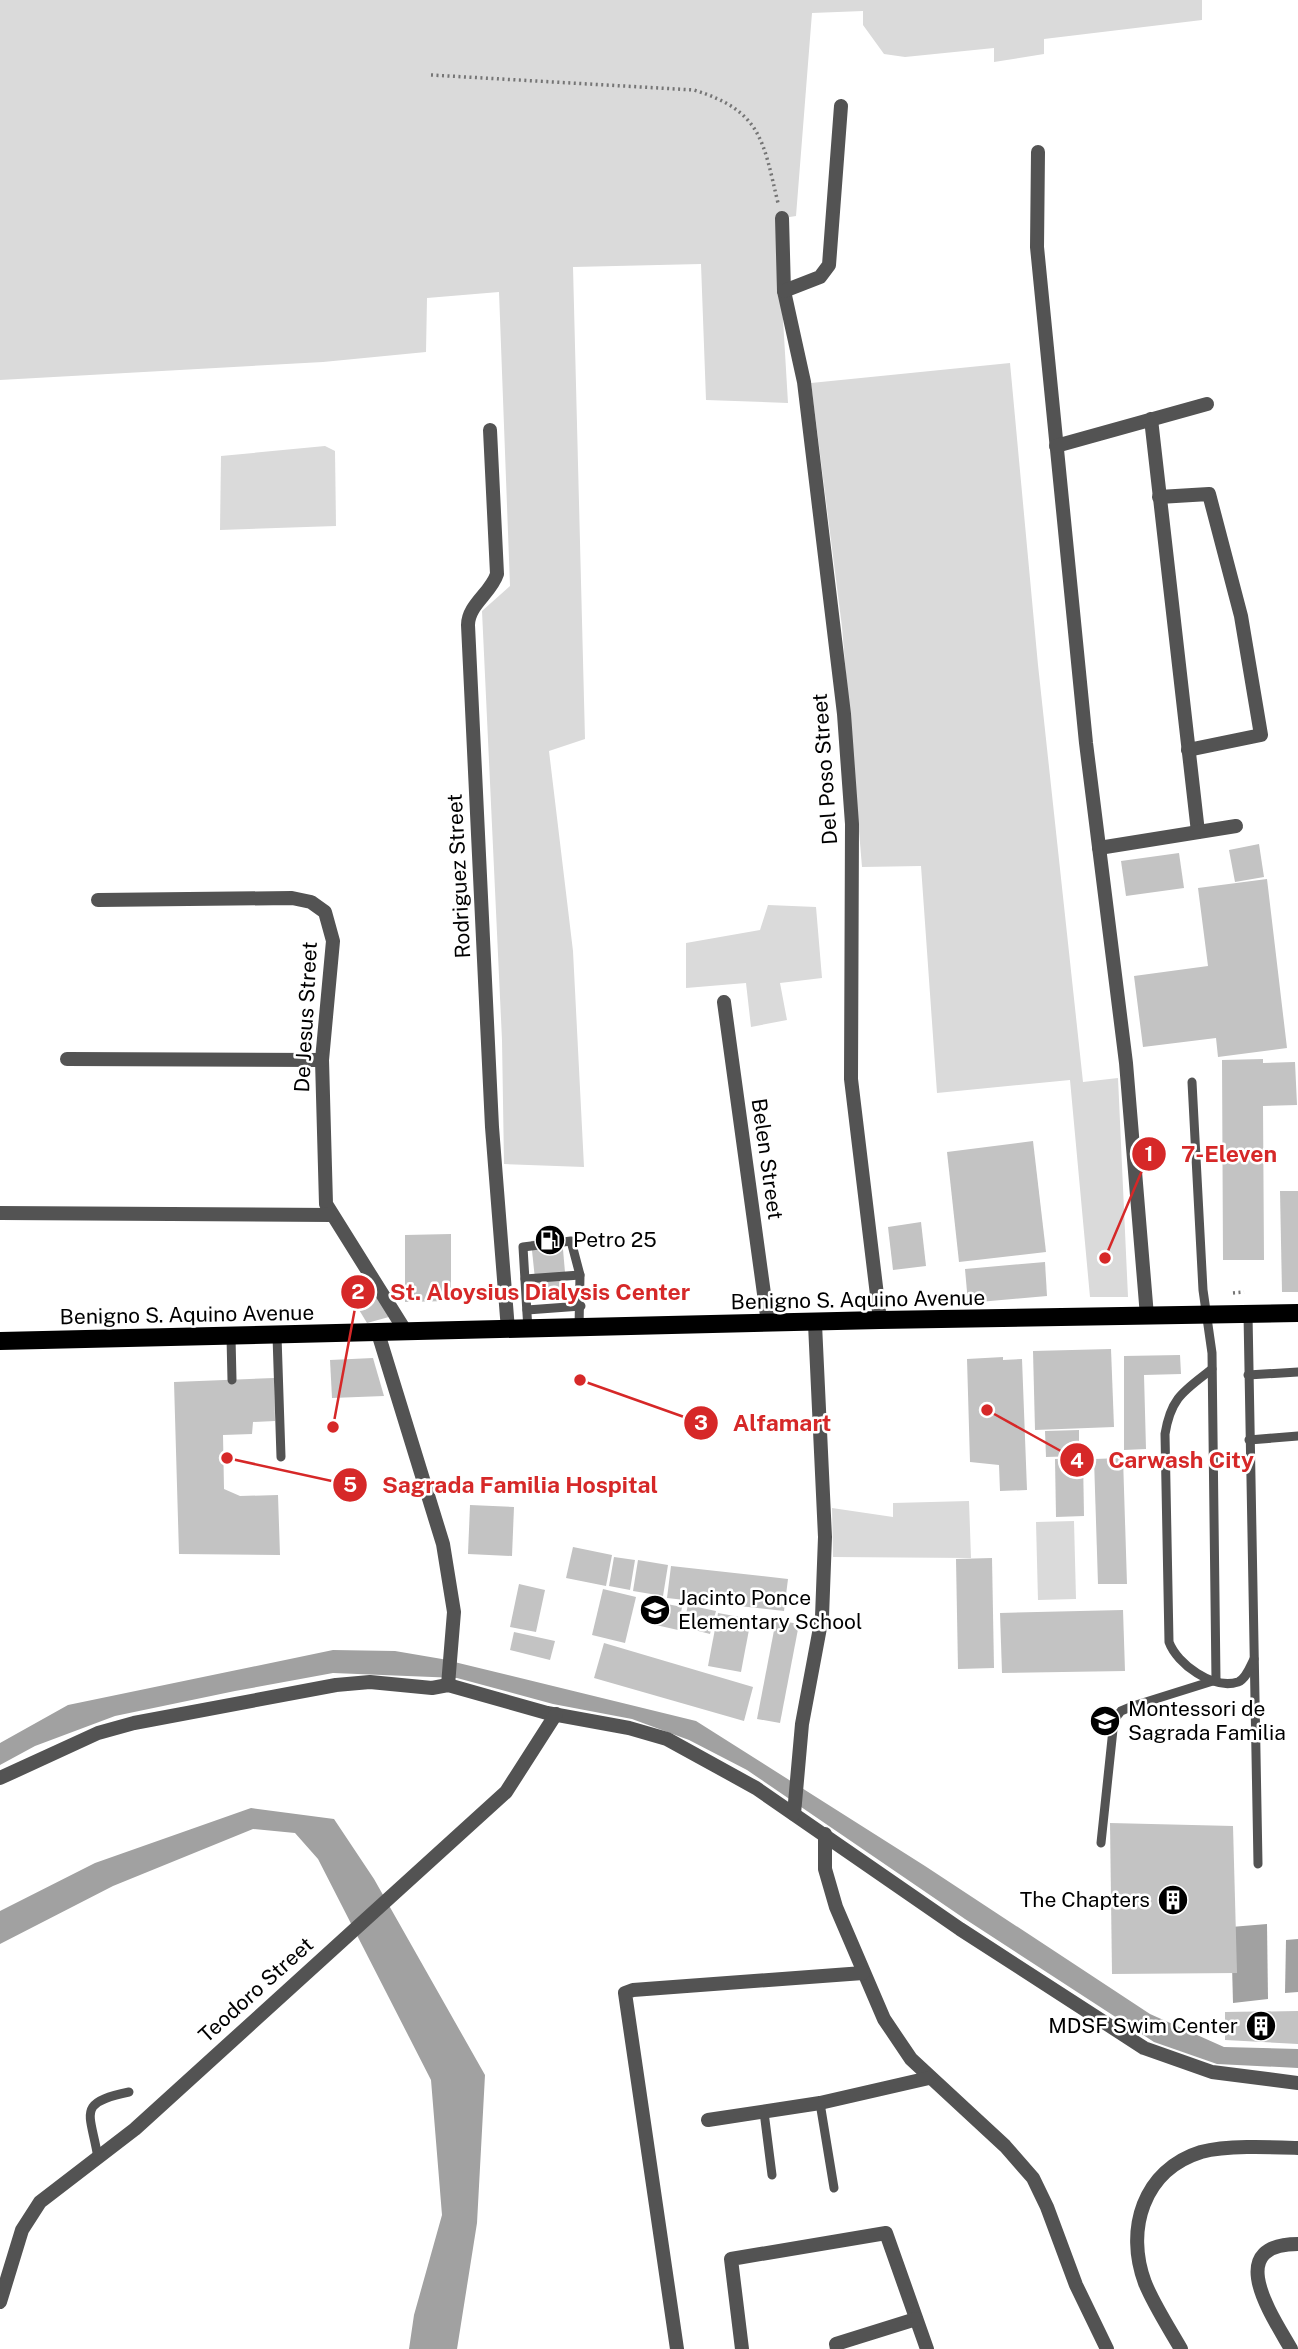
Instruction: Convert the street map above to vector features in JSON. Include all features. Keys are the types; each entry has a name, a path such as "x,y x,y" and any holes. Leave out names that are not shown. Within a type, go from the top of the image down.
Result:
{"main road":[{"name":"Benigno S. Aquino Avenue","path":"0,1341 1298,1313"}],"street":[{"path":"784,290 820,277 829,265 841,106"},
{"path":"1038,152 1037,247 1099,848 1126,1063 1147,1317"},
{"name":"Del Poso Street","path":"782,218 784,290 804,382 844,714 852,824 852,1079 880,1320"},
{"path":"1056,446 1207,404"},
{"path":"1151,419 1198,832"},
{"name":"Rodriguez Street","path":"490,430 497,574 493,587 468,616 468,625 492,1127 508,1330"},
{"path":"1160,497 1209,494 1241,616 1261,736 1188,750"},
{"path":"1099,848 1236,826"},
{"name":"De Jesus Street","path":"98,900 292,898 311,902 325,912 333,941 322,1060 324,1191 332,1215 406,1332"},
{"name":"Belen Street","path":"723,1002 768,1323"},
{"path":"66,1059 322,1060"},
{"path":"0,1213 332,1215"},
{"path":"794,1814 802,1724 822,1617 825,1538 815,1324"},
{"path":"378,1333 443,1544 454,1612 448,1685"},
{"path":"0,1778 98,1733 134,1723 336,1685 370,1682 432,1688 448,1685 555,1714 629,1728 667,1739 756,1788 960,1929 1144,2048 1212,2072 1252,2080 1298,2083"},
{"name":"Teodoro Street","path":"0,2302 22,2230 40,2202 135,2129 506,1792 555,1714"},
{"path":"825,1834 825,1869 836,1907 884,2019 911,2059 1005,2147 1033,2178 1047,2207 1076,2285 1107,2349"},
{"path":"677,2349 625,1993 633,1990 863,1973"},
{"path":"708,2120 820,2103 929,2078"},
{"path":"1181,2349 1145,2283 1135,2242 1141,2206 1170,2168 1188,2157 1205,2151 1298,2148"},
{"path":"741,2349 731,2259 886,2233 927,2349"},
{"path":"1291,2349 1258,2290 1257,2274 1265,2254 1273,2247 1298,2245"},
{"path":"837,2349 836,2344 916,2319"}],"lane":[{"path":"1192,1082 1206,1314 1212,1369 1216,1681"},
{"path":"528,1330 523,1247 571,1241 580,1275 579,1328"},
{"path":"525,1279 580,1275"},
{"path":"527,1310 581,1306"},
{"path":"1248,1314 1258,1864"},
{"path":"277,1336 281,1457"},
{"path":"230,1337 232,1380"},
{"path":"1212,1369 1179,1395 1169,1411 1165,1447 1169,1643 1183,1666 1216,1681 1236,1683 1244,1678 1255,1658"},
{"path":"1248,1375 1298,1372"},
{"path":"1249,1440 1298,1436"},
{"path":"1101,1843 1114,1720 1121,1711 1133,1706 1216,1681"},
{"path":"98,2158 90,2123 92,2106 101,2098 129,2092"},
{"path":"820,2103 834,2188"},
{"path":"764,2112 772,2175"}],"path":[{"path":"430,75 694,90 716,97 747,116 755,127 764,145 782,218"}],"shaded area":[{"path":"0,0 1202,0 1202,20 1044,39 1044,54 994,62 994,48 905,57 884,54 863,25 863,11 812,13 796,216 777,219 788,403 706,400 701,264 573,267 585,739 549,751 573,951 584,1167 504,1164 502,1040 482,611 510,586 499,292 427,298 426,352 323,362 0,380"},
{"path":"1010,363 1038,665 1083,1082 1118,1078 1128,1297 1090,1297 1070,1080 937,1093 921,866 862,867 842,627 811,383"},
{"path":"325,446 335,451 336,526 220,530 221,456"},
{"path":"768,905 816,907 822,978 780,983 787,1020 751,1027 746,983 686,988 686,943 760,930"},
{"path":"969,1501 971,1558 833,1557 832,1508 893,1517 893,1503"},
{"path":"1074,1521 1076,1599 1038,1600 1036,1522"},
{"path":"333,1650 395,1651 442,1659 696,1721 925,1866 1150,2014 1224,2047 1298,2049 1298,2068 1217,2064 1154,2042 965,1919 747,1770 689,1740 632,1719 553,1704 457,1678 333,1673 235,1691 115,1716 35,1746 0,1765 0,1743 68,1705"},
{"path":"251,1808 334,1819 374,1879 485,2075 477,2223 457,2349 409,2349 414,2315 442,2215 431,2080 318,1859 295,1833 253,1829 113,1886 0,1944 0,1911 95,1863"},
{"path":"1267,1924 1268,1999 1233,2003 1231,1927"},
{"path":"1298,1939 1298,1992 1285,1993 1286,1940"}],"building":[{"path":"1259,844 1264,877 1235,882 1229,850"},
{"path":"1179,853 1184,888 1126,896 1121,861"},
{"path":"1267,879 1287,1048 1218,1057 1216,1038 1143,1047 1134,976 1208,966 1198,888"},
{"path":"1263,1059 1263,1063 1295,1062 1297,1105 1263,1106 1264,1260 1223,1260 1222,1060"},
{"path":"1033,1141 1046,1252 959,1262 947,1152"},
{"path":"1280,1191 1298,1191 1298,1292 1282,1292"},
{"path":"921,1222 926,1266 893,1270 888,1227"},
{"path":"451,1234 451,1301 405,1302 405,1235"},
{"path":"562,1238 567,1295 537,1298 531,1241"},
{"path":"1045,1262 1047,1296 968,1303 965,1269"},
{"path":"364,1275 389,1317 367,1323 344,1285"},
{"path":"1111,1349 1114,1427 1035,1430 1033,1351"},
{"path":"1180,1355 1181,1374 1144,1375 1146,1449 1124,1450 1124,1356"},
{"path":"1003,1357 1003,1360 1022,1359 1027,1490 1000,1491 999,1465 970,1462 967,1359"},
{"path":"373,1358 384,1396 332,1398 330,1360"},
{"path":"274,1378 275,1421 253,1422 252,1434 223,1435 224,1489 240,1496 278,1495 280,1555 179,1554 174,1382"},
{"path":"1079,1430 1079,1456 1046,1457 1045,1431"},
{"path":"1083,1458 1084,1516 1056,1517 1055,1459"},
{"path":"1123,1458 1127,1584 1098,1584 1094,1459"},
{"path":"470,1505 514,1507 512,1556 468,1554"},
{"path":"573,1547 612,1555 606,1586 566,1578"},
{"path":"614,1557 635,1560 630,1590 609,1586"},
{"path":"992,1558 994,1668 958,1669 956,1559"},
{"path":"638,1560 668,1565 663,1596 633,1591"},
{"path":"671,1566 788,1579 784,1611 667,1598"},
{"path":"519,1584 545,1590 536,1632 510,1627"},
{"path":"603,1589 636,1597 625,1643 592,1635"},
{"path":"652,1601 682,1607 678,1630 647,1623"},
{"path":"688,1605 716,1611 710,1634 683,1627"},
{"path":"1123,1610 1125,1671 1002,1673 1000,1613"},
{"path":"718,1613 751,1619 741,1672 708,1666"},
{"path":"776,1620 799,1624 780,1723 757,1719"},
{"path":"514,1632 555,1641 550,1660 510,1650"},
{"path":"604,1643 753,1687 744,1721 594,1678"},
{"name":"The Chapters","path":"1110,1823 1233,1826 1237,1973 1112,1974"},
{"name":"MDSF Swim Center","path":"1298,2011 1298,2044 1225,2040 1225,2012"}],"place":[{"name":"Petro 25","path":"550,1240"},
{"name":"7-Eleven","path":"1105,1258"},
{"name":"Alfamart","path":"580,1380"},
{"name":"Carwash City","path":"987,1410"},
{"name":"St. Aloysius Dialysis Center","path":"333,1427"},
{"name":"Sagrada Familia Hospital","path":"227,1458"},
{"name":"Jacinto Ponce Elementary School","path":"655,1610"},
{"name":"Montessori de Sagrada Familia","path":"1105,1721"},
{"name":"The Chapters","path":"1173,1900"},
{"name":"MDSF Swim Center","path":"1261,2026"}]}
